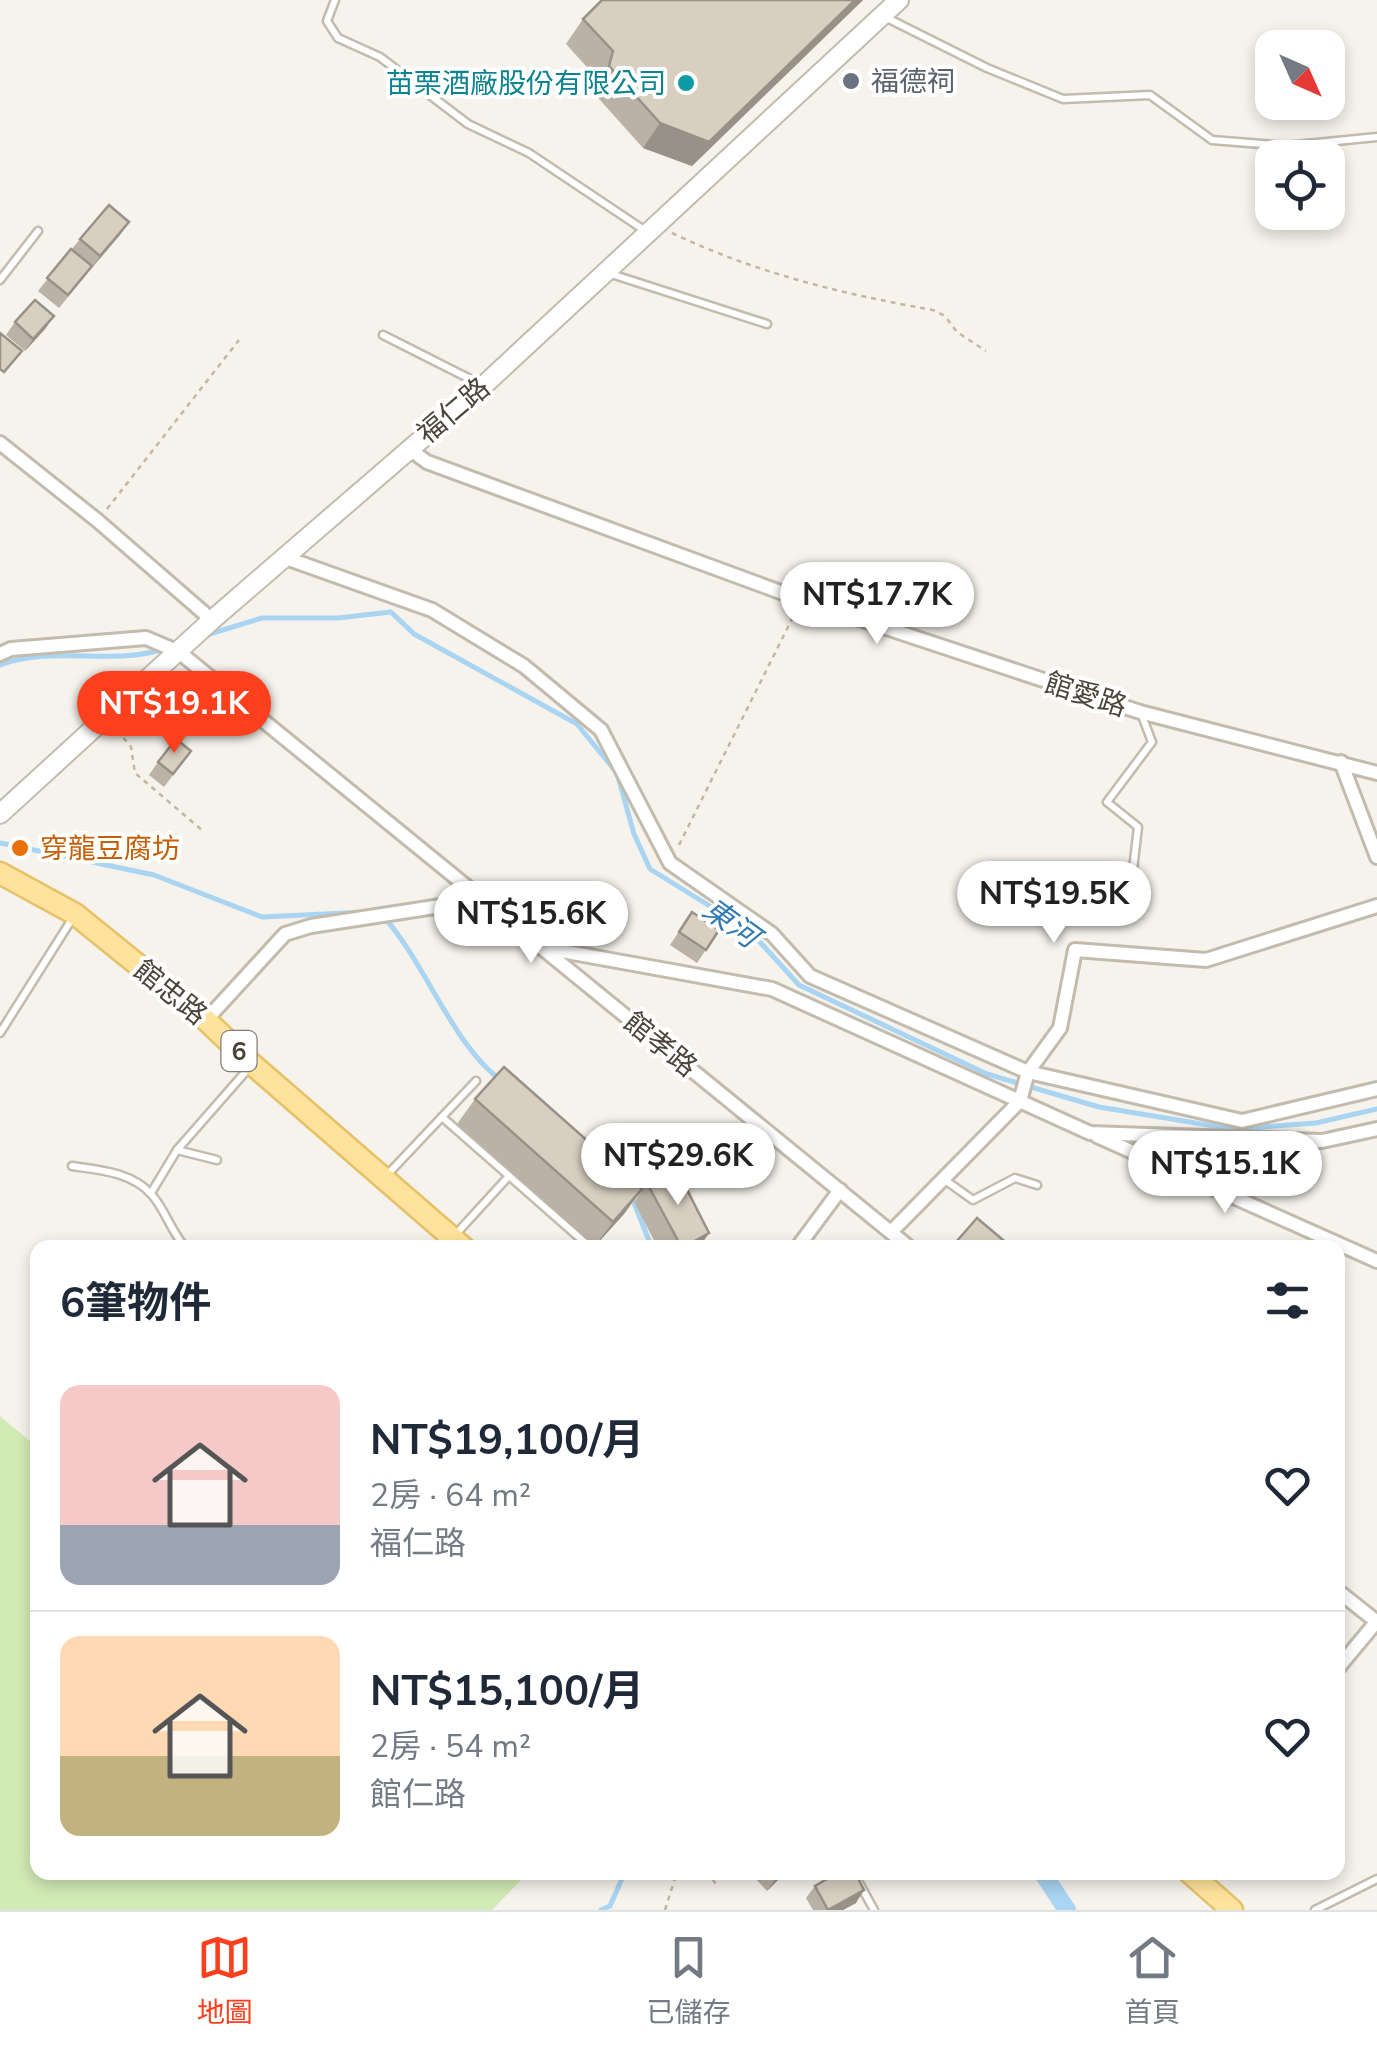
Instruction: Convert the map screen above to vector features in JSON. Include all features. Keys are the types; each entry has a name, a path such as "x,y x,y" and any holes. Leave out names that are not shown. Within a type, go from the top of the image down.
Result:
{"main road":[{"name":"館忠路","path":"0,873 75,914 206,1020 456,1240"},
{"path":"1198,1880 1232,1910"}],"street":[{"name":"福仁路","path":"0,814 212,620 483,386 900,0"},
{"path":"0,443 212,620"},
{"name":"館愛路","path":"408,448 426,462 802,600 1140,712 1377,773"},
{"path":"286,558 432,610 524,666 600,730 670,863 772,934 810,976 1028,1072 1242,1121 1377,1090"},
{"path":"0,654 11,649 146,638 179,652"},
{"name":"館孝路","path":"179,652 900,1240"},
{"path":"1341,762 1377,857"},
{"path":"206,1020 284,934 311,926 480,900"},
{"path":"891,1232 1020,1101 1028,1072 1060,1028 1075,950 1206,960 1377,906"},
{"path":"542,948 772,989 1330,1240"},
{"path":"1090,1132 1322,1141 1377,1129"},
{"path":"803,1240 840,1190"},
{"path":"1345,1247 1377,1261"},
{"path":"1345,1597 1377,1622 1345,1660"}],"lane":[{"path":"334,0 327,21 338,38 380,57 468,124 529,153 654,230"},
{"path":"882,16 986,68 1063,99 1150,95 1212,140 1286,146 1377,136"},
{"path":"0,280 38,231"},
{"path":"606,273 766,324"},
{"path":"383,336 483,386"},
{"path":"1130,895 1138,827 1107,802 1152,742 1140,712"},
{"path":"0,1033 75,914"},
{"path":"151,1194 176,1150 253,1065"},
{"path":"384,1178 476,1081"},
{"path":"442,1117 582,1240"},
{"path":"176,1150 217,1160"},
{"path":"72,1166 117,1172 151,1194 179,1240"},
{"path":"460,1240 510,1176"},
{"path":"944,1179 973,1200 1015,1178 1037,1185"},
{"path":"1315,1910 1377,1878"},
{"path":"857,1880 874,1910"}],"path":[{"path":"654,230 770,275 933,310 986,351"},
{"path":"98,521 238,340"},
{"path":"670,863 802,600"},
{"path":"106,717 131,747 135,773 204,831"},
{"path":"665,1910 674,1880"},
{"path":"713,1880 717,1885"}],"green space":[{"path":"0,1416 30,1441 30,1880 521,1880 492,1910 0,1910"}],"building":[{"name":"苗栗酒廠股份有限公司","path":"602,0 855,0 709,142 660,123 609,66 613,51 583,19"},
{"path":"109,205 129,222 100,256 80,239"},
{"path":"71,249 92,266 68,295 47,278"},
{"path":"35,300 54,316 33,339 15,322"},
{"path":"0,333 22,351 4,372 0,369"},
{"path":"176,739 191,751 173,774 158,762"},
{"path":"692,912 719,930 706,950 679,932"},
{"path":"504,1067 642,1189 613,1222 475,1099"},
{"path":"676,1168 709,1233 696,1240 678,1240 647,1183"},
{"path":"977,1218 1003,1240 958,1240"},
{"path":"825,1880 859,1880 864,1890 828,1910 815,1886"}],"waterway":[{"name":"東河","path":"203,636 262,618 338,618 391,612 414,634 577,724 617,773 634,834 650,869 750,931 799,985 987,1074 1099,1107 1232,1129 1316,1123 1377,1109"},
{"name":"東河","path":"0,665 41,656 123,656 164,649"},
{"path":"0,843 154,875 262,917 366,912"},
{"path":"384,917 467,1044 498,1078"},
{"path":"584,1140 614,1156 622,1174"},
{"path":"632,1198 649,1240"},
{"path":"601,1910 610,1906 621,1880"},
{"path":"1047,1880 1067,1910"}],"place":[{"name":"福德祠","path":"851,81"},
{"name":"苗栗酒廠股份有限公司","path":"686,83"},
{"name":"穿龍豆腐坊","path":"20,848"}]}
